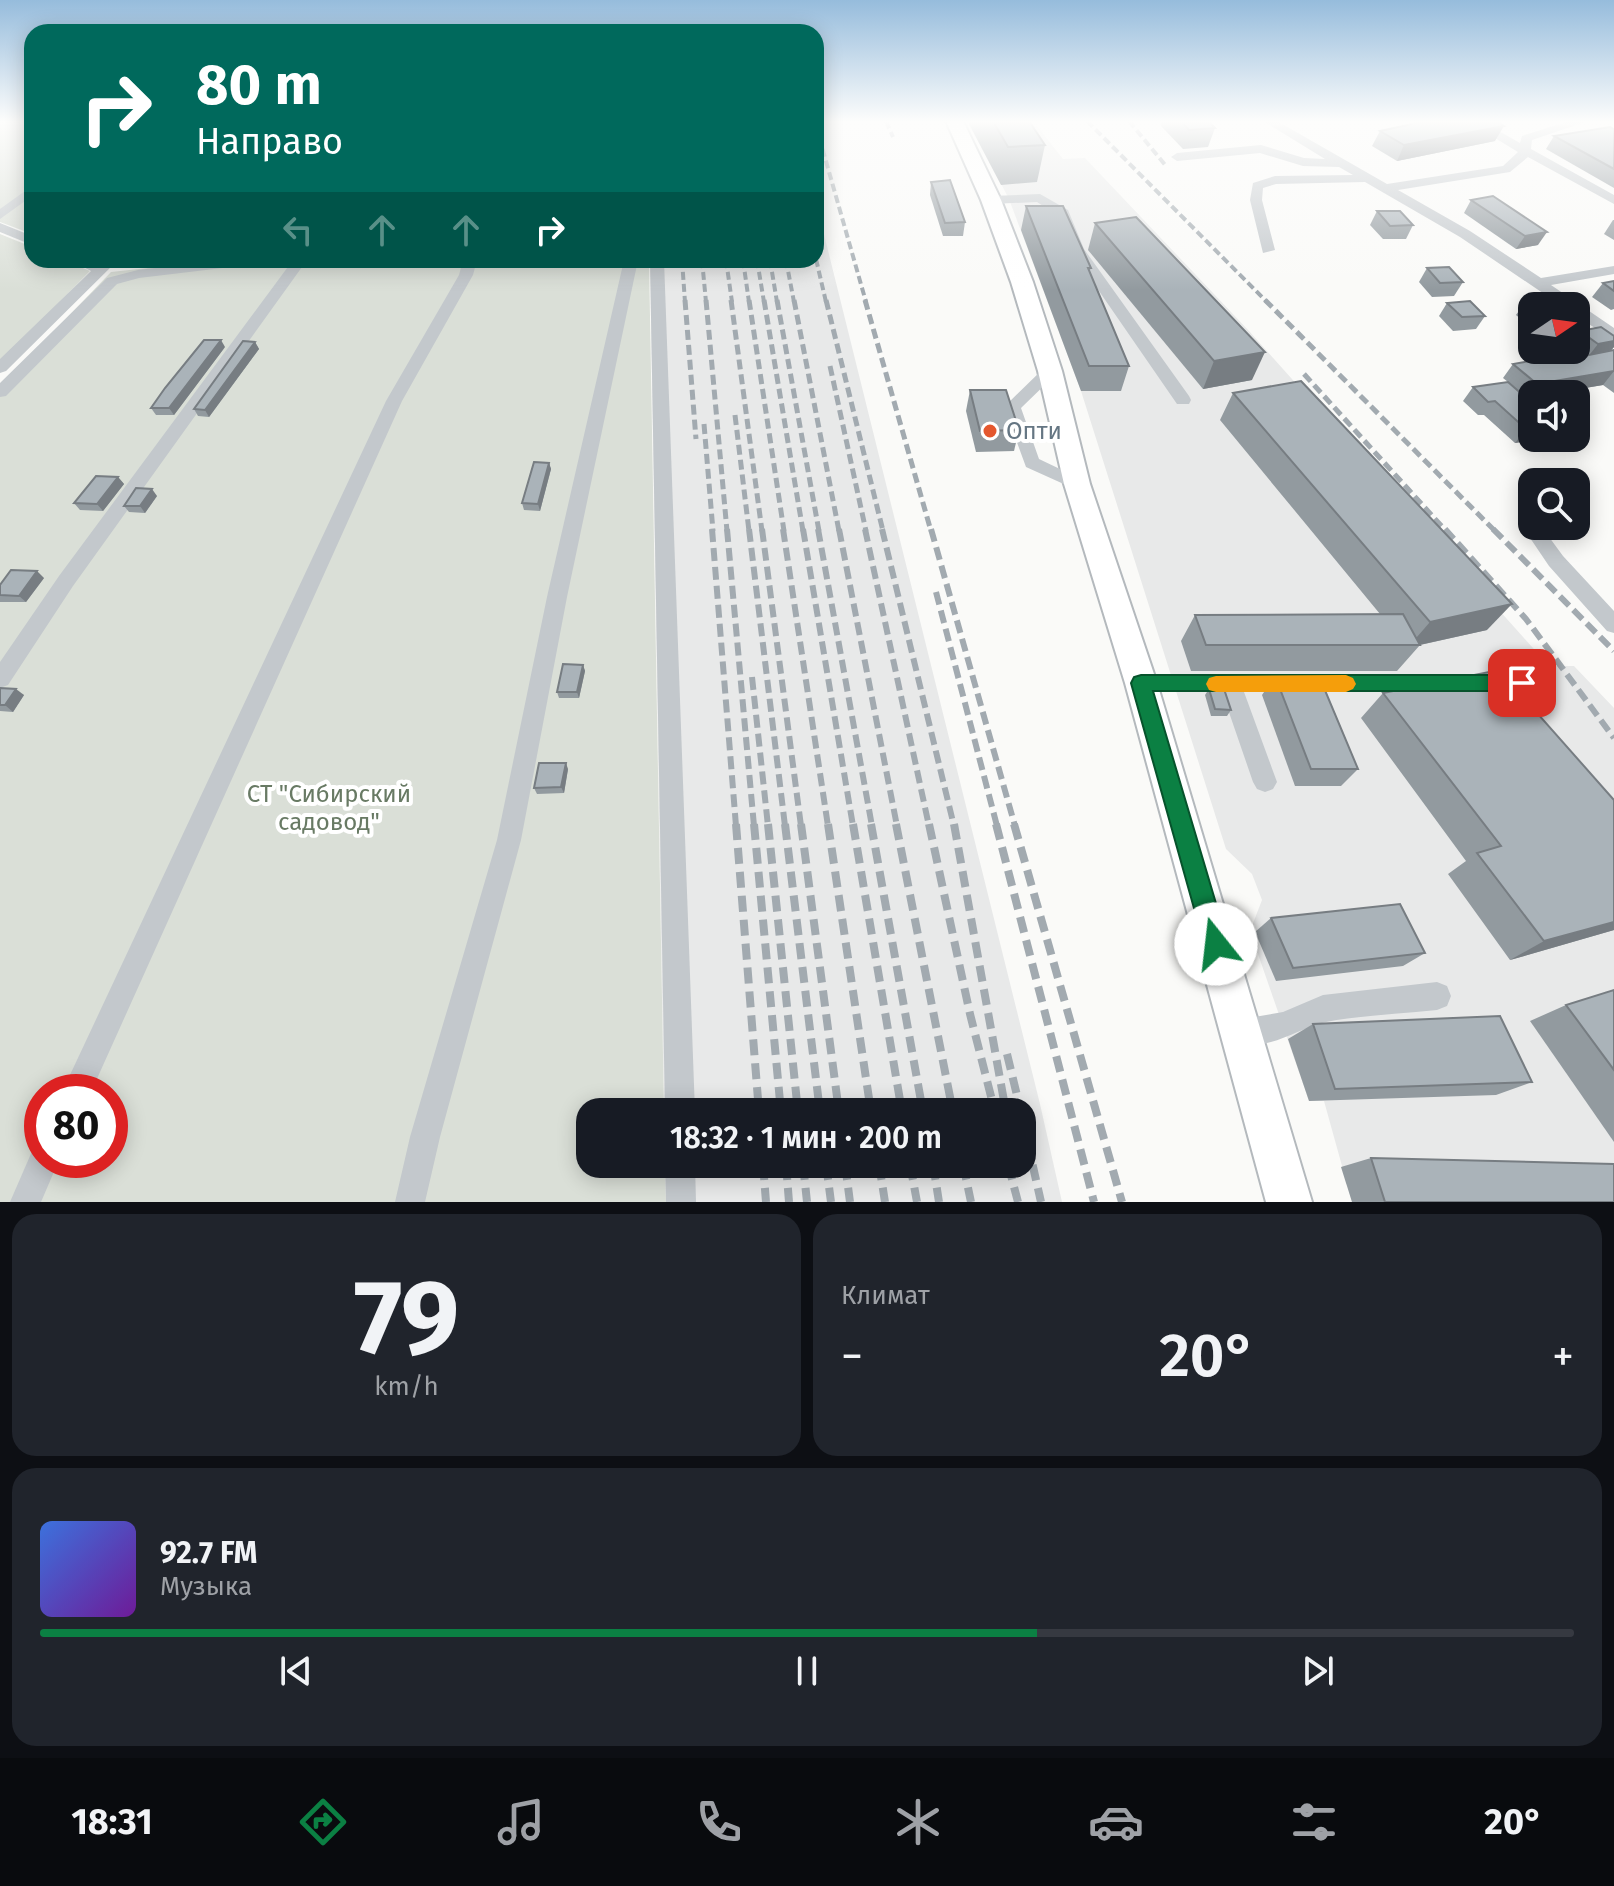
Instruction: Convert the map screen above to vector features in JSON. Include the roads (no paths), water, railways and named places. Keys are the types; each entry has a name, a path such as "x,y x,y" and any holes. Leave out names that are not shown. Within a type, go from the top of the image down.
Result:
{"highway":[{"path":"980,177 1022,282 1050,371 1077,484 1141,683 1289,1202"}],"street":[{"path":"1387,188 1455,177"},
{"path":"1575,177 1614,200"},
{"path":"1268,250 1256,200 1257,186 1275,180 1369,178 1552,292"},
{"path":"0,215 24,196"},
{"path":"991,200 1040,198 1063,213 1077,249 1183,400"},
{"path":"0,227 24,238"},
{"path":"0,368 102,268"},
{"path":"0,392 112,281 138,274 189,268"},
{"path":"0,679 66,581 294,268"},
{"path":"84,1074 394,401 468,268"},
{"path":"410,1202 425,1137 509,840 557,597 629,268"},
{"path":"657,268 680,1098"},
{"path":"1539,283 1614,270"},
{"path":"1590,318 1614,335"},
{"path":"1050,371 1012,407 1032,463 1077,484"},
{"path":"1541,540 1614,625"},
{"path":"1141,683 1522,683"},
{"path":"1230,684 1265,782"},
{"path":"1241,1031 1284,1026 1323,1009 1437,996"},
{"path":"25,1202 36,1178"},
{"path":"680,1178 681,1202"}],"railway":[{"path":"831,177 866,302"},
{"path":"1143,177 1267,302"},
{"path":"683,268 685,302"},
{"path":"703,268 706,302"},
{"path":"727,268 732,302"},
{"path":"744,268 749,302"},
{"path":"758,268 764,302"},
{"path":"771,268 777,302"},
{"path":"788,268 794,302"},
{"path":"818,268 826,302"},
{"path":"685,300 696,439"},
{"path":"706,300 727,531"},
{"path":"731,300 762,531"},
{"path":"749,300 784,531"},
{"path":"764,300 803,531"},
{"path":"777,300 819,531"},
{"path":"794,300 839,531"},
{"path":"826,300 883,531"},
{"path":"865,300 931,531"},
{"path":"1265,300 1495,531"},
{"path":"830,366 866,531"},
{"path":"1304,374 1446,531"},
{"path":"735,415 749,531"},
{"path":"704,424 713,531"},
{"path":"712,529 736,826"},
{"path":"727,529 754,826"},
{"path":"749,529 785,826"},
{"path":"762,529 801,826"},
{"path":"783,529 828,826"},
{"path":"803,529 853,826"},
{"path":"818,529 872,826"},
{"path":"839,529 897,826"},
{"path":"865,529 929,826"},
{"path":"882,529 954,826"},
{"path":"931,529 1015,826"},
{"path":"1445,529 1526,619 1614,738"},
{"path":"1493,529 1614,651"},
{"path":"936,592 997,826"},
{"path":"752,677 768,826"},
{"path":"736,824 758,1098"},
{"path":"754,824 780,1098"},
{"path":"768,824 797,1098"},
{"path":"785,824 818,1098"},
{"path":"801,824 837,1098"},
{"path":"828,824 869,1098"},
{"path":"853,824 900,1098"},
{"path":"871,824 920,1098"},
{"path":"896,824 950,1098"},
{"path":"929,824 991,1098"},
{"path":"954,824 1003,1098"},
{"path":"996,824 1094,1202"},
{"path":"1014,824 1122,1202"},
{"path":"1007,1054 1018,1098"},
{"path":"764,1178 766,1202"},
{"path":"787,1178 789,1202"},
{"path":"804,1178 807,1202"},
{"path":"828,1178 831,1202"},
{"path":"847,1178 850,1202"},
{"path":"881,1178 885,1202"},
{"path":"913,1178 917,1202"},
{"path":"935,1178 939,1202"},
{"path":"966,1178 971,1202"},
{"path":"1012,1178 1018,1202"},
{"path":"1036,1178 1041,1202"}],"place":[{"name":"Опти","path":"990,431"}],"park label":[{"name":"СТ \"Сибирский садовод\"","path":"329,808"}]}
